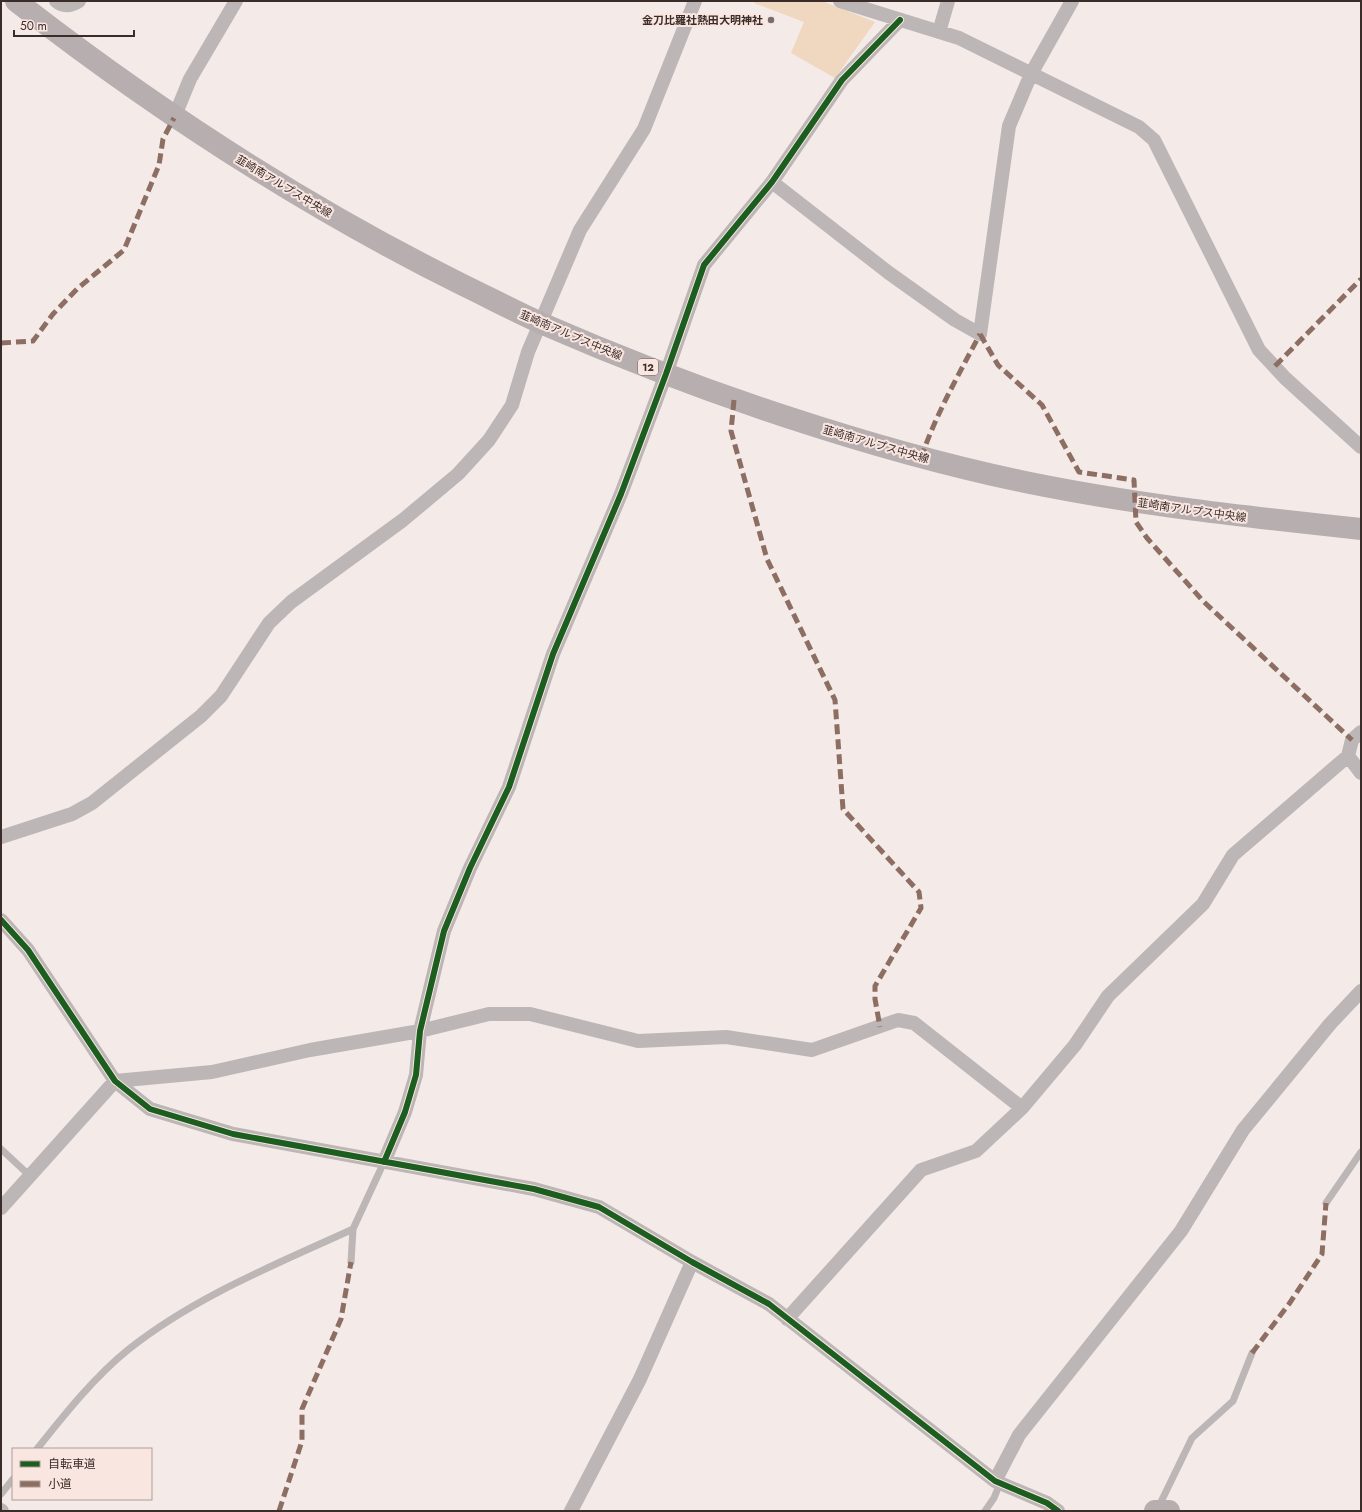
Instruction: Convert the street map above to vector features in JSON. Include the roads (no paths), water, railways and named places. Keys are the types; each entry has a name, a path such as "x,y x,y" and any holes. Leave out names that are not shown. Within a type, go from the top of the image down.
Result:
{"main road":[{"name":"韮崎南アルプス中央線","path":"16,1 89,58 174,118 278,184 402,255 540,323 666,374 734,400 826,430 921,458 1023,482 1152,505 1361,529"}],"street":[{"path":"56,1 60,5 72,5 79,1"},
{"path":"174,118 190,79 236,1"},
{"path":"1,837 72,814 92,802 202,716 221,696 268,623 292,602 403,520 458,474 489,440 512,405 528,352 580,230 644,129 695,1"},
{"path":"840,1 959,38 1139,127 1154,140 1260,350 1285,378 1361,447"},
{"path":"939,32 948,1"},
{"path":"772,182 931,303 955,320 980,334 1008,126 1031,74 1072,1"},
{"path":"384,1162 405,1112 416,1075 420,1031 444,931 470,868 509,787 553,654 621,494 666,374 704,265 772,182 842,80 900,20"},
{"path":"788,1319 921,1170 976,1151 1022,1108 1075,1045 1108,996 1203,904 1233,855 1348,756 1352,740 1361,732"},
{"path":"1348,756 1361,773"},
{"path":"1,920 28,950 115,1081 150,1109 225,1132 534,1188 599,1207 692,1262 769,1304 997,1482 1047,1503 1058,1511"},
{"path":"997,1482 1019,1435 1181,1231 1243,1130 1330,1024 1361,991"},
{"path":"1,1208 115,1081 212,1072 310,1050 420,1031 489,1014 530,1014 638,1041 726,1037 812,1050 898,1020 914,1023 1022,1108"},
{"path":"571,1511 640,1379 692,1262"}],"lane":[{"path":"1,1149 30,1176"},
{"path":"1326,1203 1361,1152"},
{"path":"351,1262 353,1229 384,1162"},
{"path":"38,1448 81,1396 128,1349 165,1323 229,1286 353,1229"},
{"path":"1160,1511 1192,1438 1233,1401 1252,1353"},
{"path":"1,1494 12,1480"},
{"path":"985,1511 994,1498 997,1482"}],"place":[{"name":"金刀比羅社熱田大明神社","path":"771,20"}]}
